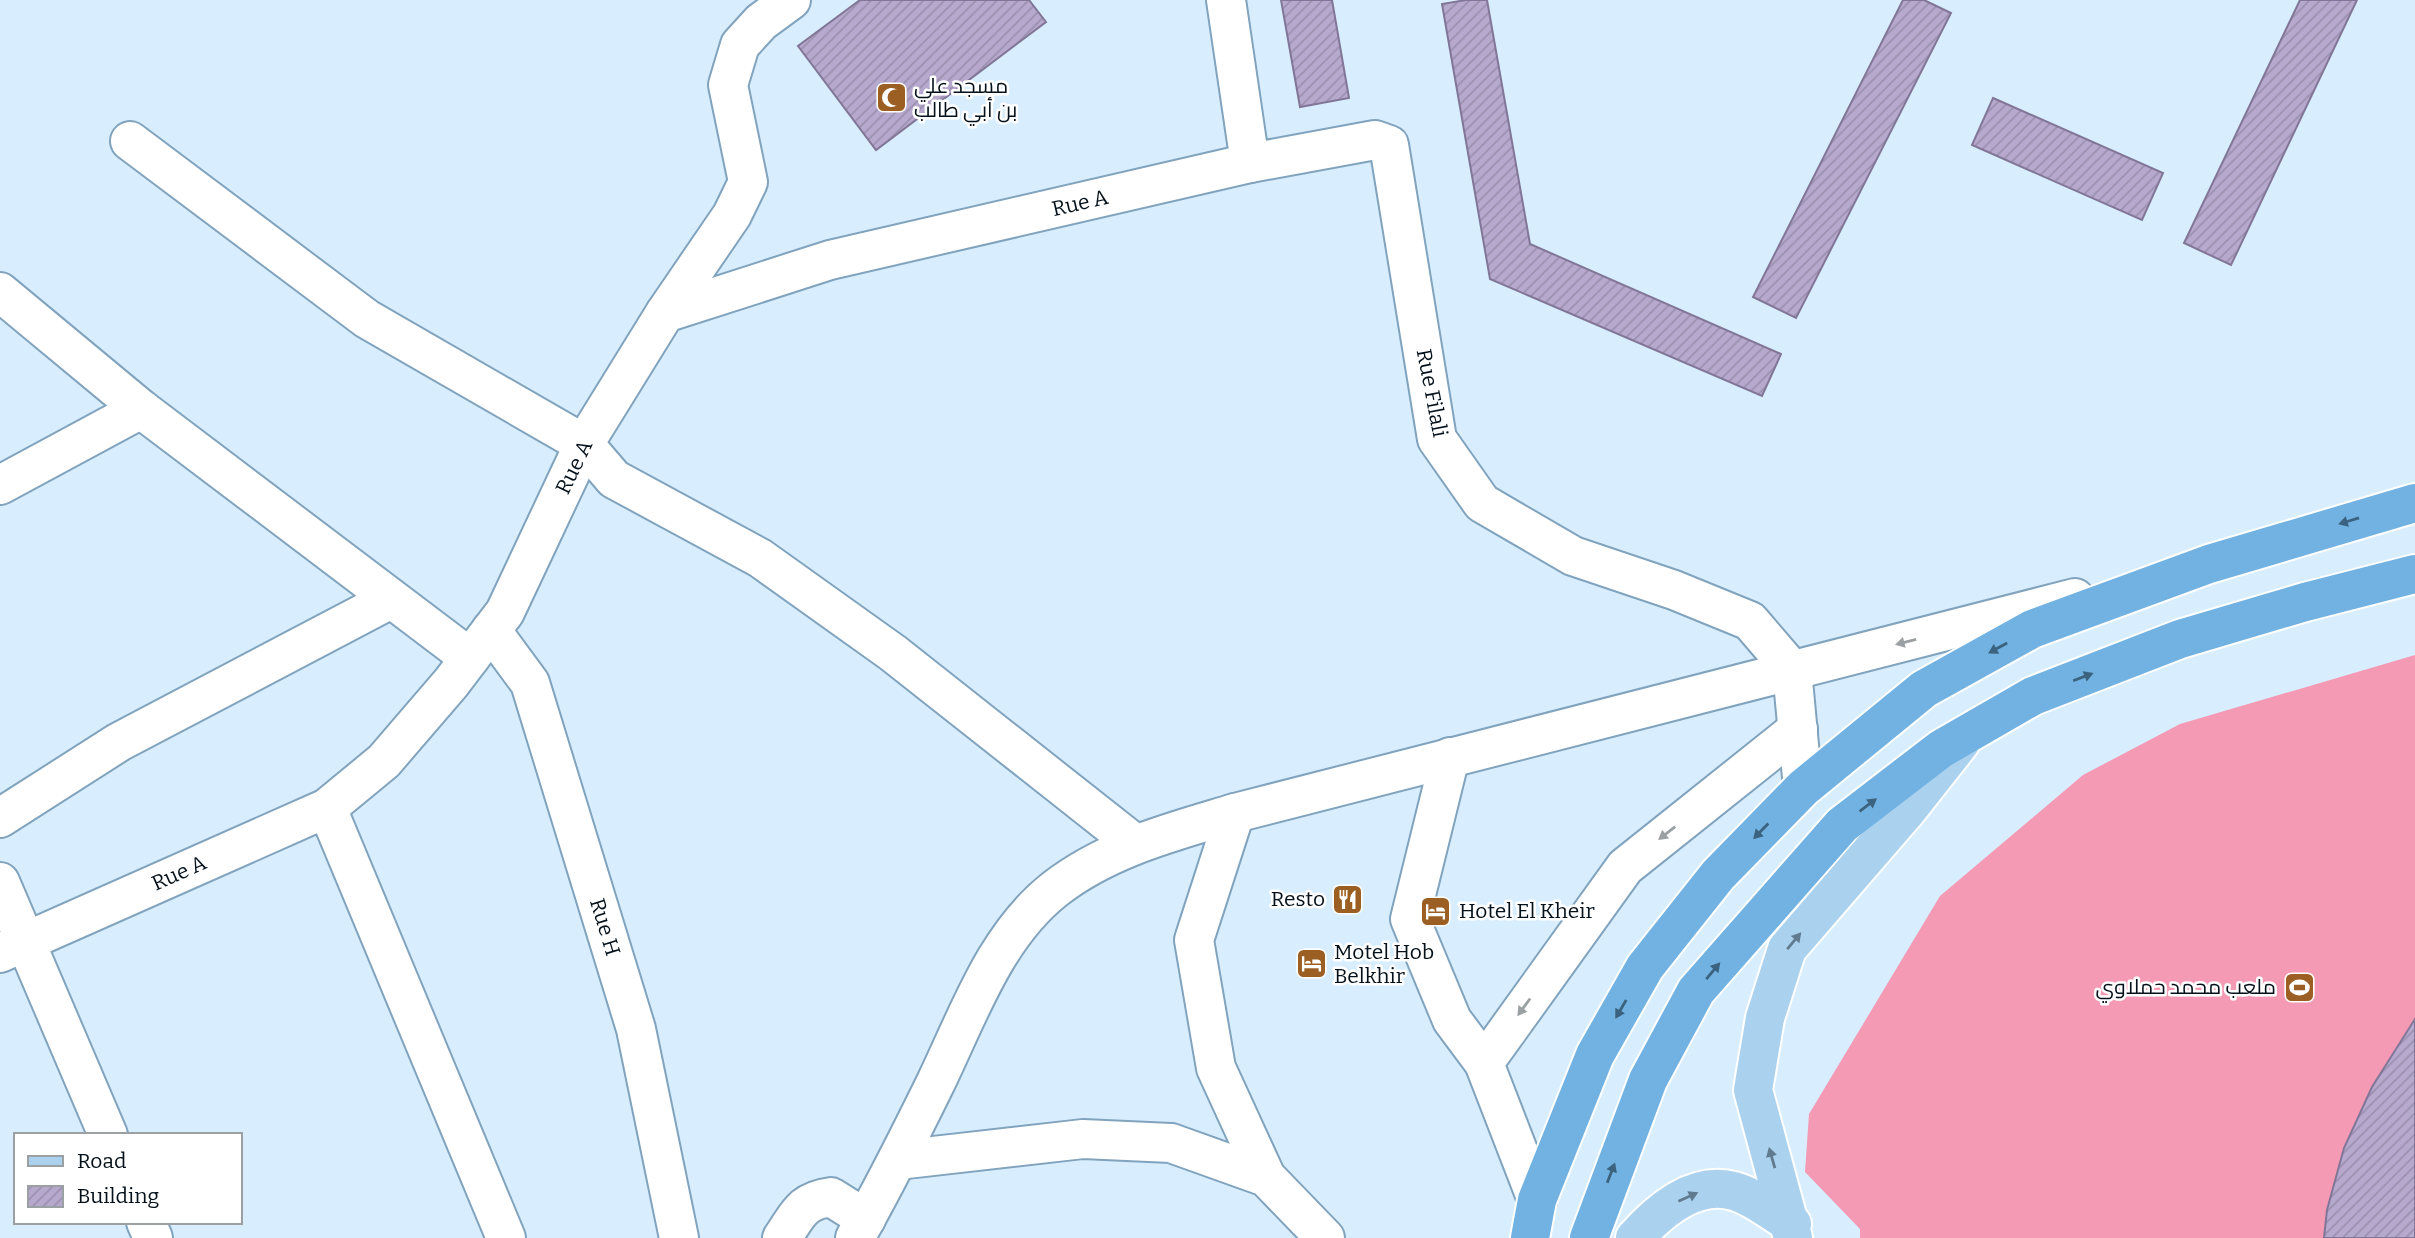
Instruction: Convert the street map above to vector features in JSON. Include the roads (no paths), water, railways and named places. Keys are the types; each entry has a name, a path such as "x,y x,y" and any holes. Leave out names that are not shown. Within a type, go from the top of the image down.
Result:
{"highway":[{"path":"1530,1238 1536,1200 1595,1055 1646,967 1718,875 1803,788 1924,689 2032,629 2209,564 2415,503"},
{"path":"1589,1238 1647,1080 1696,991 1842,825 1941,749 2033,696 2180,639 2415,574"}],"main road":[{"path":"1792,1231 1753,1090 1765,1017 1787,949 1908,809 1965,735"},
{"path":"1635,1238 1669,1206 1694,1193 1715,1189 1734,1191 1757,1201 1792,1231"}],"street":[{"path":"664,313 732,215 748,182 728,85 740,45 761,22 792,0"},
{"path":"1226,0 1250,163"},
{"name":"Rue Filali","path":"1250,163 1375,140 1389,145 1437,439 1482,503 1573,556 1674,590 1750,621 1792,670"},
{"path":"130,141 367,319 584,444 614,479 760,558 882,645 1135,844"},
{"name":"Rue A","path":"12,947 327,808 384,761 505,612 584,444 664,313 830,260 1250,163"},
{"name":"Rue H","path":"0,292 141,409 391,599 481,644 530,683 636,1028 679,1238"},
{"path":"0,485 141,409"},
{"path":"782,1238 806,1203 831,1197 860,1229 898,1160 985,981 1016,927 1054,890 1096,862 1135,844 1235,813 2209,564"},
{"path":"0,818 119,742 391,599"},
{"path":"1792,670 1803,788"},
{"path":"1484,1063 1625,867 1798,729"},
{"path":"1451,757 1410,919 1452,1020 1484,1063 1536,1200"},
{"path":"327,808 506,1238"},
{"path":"1235,813 1194,940 1216,1068 1266,1177 1325,1238"},
{"path":"0,882 12,947 107,1133"},
{"path":"898,1160 1083,1139 1171,1143 1266,1177"}],"place":[{"name":"مسجد علي بن أبي طالب","path":"891,98"},
{"name":"Resto","path":"1348,899"},
{"name":"Hotel El Kheir","path":"1436,911"},
{"name":"Motel Hob Belkhir","path":"1311,964"},
{"name":"ملعب محمد حملاوي","path":"2299,987"}]}
